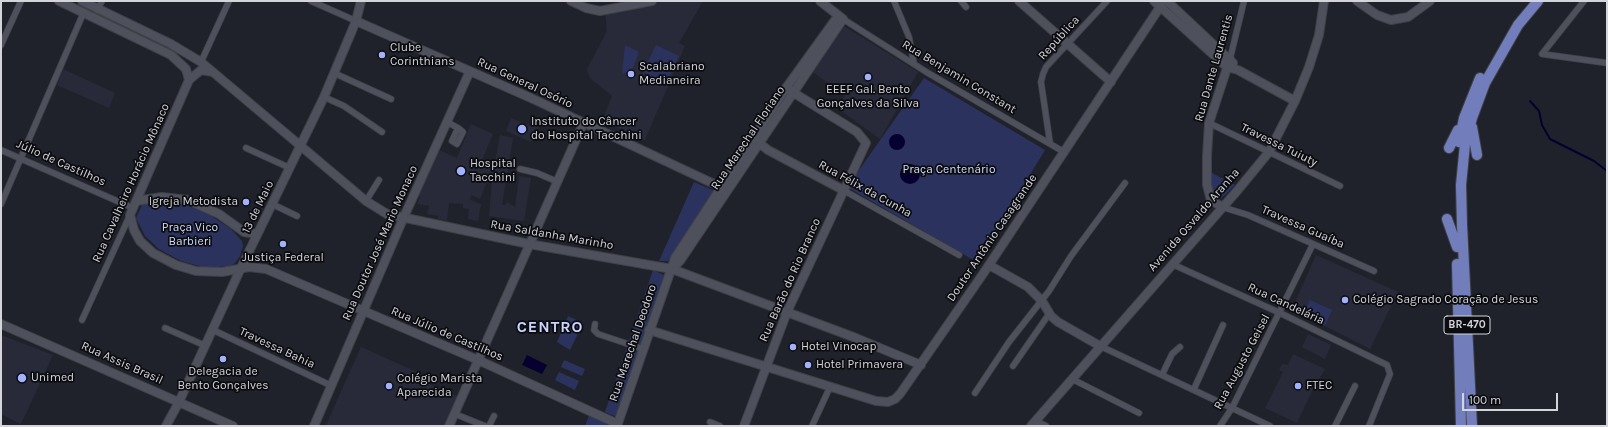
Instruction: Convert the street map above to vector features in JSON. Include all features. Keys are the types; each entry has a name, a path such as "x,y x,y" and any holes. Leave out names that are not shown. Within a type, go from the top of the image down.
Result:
{"highway":[{"name":"BR-470","path":"1472,426 1456,175 1468,118 1486,67 1505,35 1530,1"},
{"name":"BR-470","path":"1461,426 1460,247 1465,224 1462,172 1468,118 1504,47 1518,25 1538,1"},
{"path":"1448,148 1468,118"},
{"path":"1468,118 1477,155"},
{"path":"1447,219 1460,247"}],"main road":[{"path":"59,1 83,14 171,55 186,68 189,80 201,70 214,72"},
{"name":"Rua Saldanha Marinho","path":"82,1 97,10 152,34 201,62 366,201 388,214 529,244 672,269 787,312 921,365"},
{"name":"13 de Maio","path":"166,426 206,346 257,234 324,97 356,21 361,1"},
{"path":"571,1 586,8 600,11 652,1"},
{"path":"820,1 840,18"},
{"path":"1019,1 1111,82"},
{"name":"Avenida Osvaldo Aranha","path":"1034,423 1269,152 1295,101 1309,67 1319,35 1324,1"},
{"path":"1358,1 1377,15 1391,20 1408,16 1430,1"},
{"path":"1161,2 1228,63 1295,101"},
{"name":"Doutor Antônio Casagrande","path":"830,387 876,401 888,402 895,399 900,394 989,265 1111,82 1161,2"},
{"name":"Rua Marechal Floriano","path":"672,269 680,261 760,127 790,90 840,18"},
{"name":"Rua General Osório","path":"356,21 470,71 724,189"},
{"name":"Rua Dante Laurentis","path":"1222,207 1211,200 1207,185 1210,122 1228,63"},
{"name":"Rua Doutor José Mario Monaco","path":"314,426 403,218 470,71"},
{"name":"Rua Cavalheiro Horácio Mônaco","path":"133,208 189,80"},
{"name":"Rua Marechal Floriano","path":"672,269 674,260 724,189 759,143 790,90"},
{"name":"Rua Barão do Rio Branco","path":"744,426 787,312 865,146 864,139 857,132 790,90"},
{"path":"450,426 529,244 584,124"},
{"path":"759,143 760,127"},
{"name":"Rua Félix da Cunha","path":"759,143 768,150 843,190"},
{"path":"133,208 162,197 188,200 219,214 244,232 257,234"},
{"name":"Rua Júlio de Castilhos","path":"133,208 131,224 140,241 162,259 185,268 205,272 222,272 253,267 266,269"},
{"name":"Rua Júlio de Castilhos","path":"250,250 253,260 266,269 478,360 614,424"},
{"path":"989,265 1028,287 1041,300 1049,314 1058,322 1100,346"},
{"name":"Rua Marechal Deodoro","path":"614,424 672,269"},
{"name":"Rua Assis Brasil","path":"1,324 233,426"},
{"path":"649,330 830,387"},
{"name":"13 de Maio","path":"172,426 179,402"}],"street":[{"path":"1,44 21,1"},
{"path":"97,10 102,1"},
{"path":"201,62 229,1"},
{"path":"312,1 356,21"},
{"path":"894,1 909,38 914,64"},
{"path":"961,1 966,7"},
{"name":"República","path":"1050,143 1040,82 1046,67 1107,1"},
{"name":"Rua Dante Laurentis","path":"1228,63 1244,1"},
{"path":"1584,1 1542,54 1607,63"},
{"path":"1,204 83,14"},
{"name":"Rua Benjamin Constant","path":"840,18 914,64 1064,152"},
{"path":"334,73 391,99"},
{"path":"324,97 344,106 382,132"},
{"path":"447,122 458,128"},
{"name":"Travessa Tuiuty","path":"1210,122 1340,186"},
{"path":"246,148 290,168"},
{"name":"Júlio de Castilhos","path":"1,150 133,208"},
{"path":"520,168 558,182"},
{"path":"366,201 379,180"},
{"path":"975,393 1009,342 1125,183"},
{"name":"Rua Félix da Cunha","path":"843,190 959,255"},
{"path":"272,204 297,216"},
{"name":"Travessa Guaíba","path":"1222,207 1248,215 1374,270"},
{"name":"Rua Cavalheiro Horácio Mônaco","path":"82,320 133,208"},
{"name":"Rua Augusto Geisel","path":"1220,426 1232,408 1313,244"},
{"name":"Rua Candelária","path":"1172,264 1280,313 1383,363 1389,368 1390,374 1369,426"},
{"path":"1013,366 1049,314"},
{"path":"595,324 594,330 598,334 643,349"},
{"path":"1194,389 1223,325"},
{"path":"165,328 206,346"},
{"name":"Travessa Bahia","path":"213,330 332,386"},
{"path":"1100,346 1270,426"},
{"path":"1162,375 1172,354 1180,347"},
{"path":"1072,380 1139,413"},
{"path":"1335,426 1355,386"},
{"path":"812,426 830,387"},
{"path":"455,414 485,426"},
{"path":"489,426 494,416"},
{"path":"710,422 720,426"},
{"path":"1034,423 1046,426"}],"shaded area":[{"name":"Scalabriano Medianeira","path":"631,1 703,1 679,43 685,46 645,140 602,121 612,96 590,78 587,69 607,31 605,8"},
{"name":"EEEF Gal. Bento Gonçalves da Silva","path":"844,26 918,72 880,139 837,108 845,96 813,72"},
{"path":"63,69 115,93 109,108 57,85"},
{"name":"Instituto do Câncer do Hospital Tacchini","path":"536,117 542,119 531,142 506,131 511,118 532,127"},
{"name":"Hospital Tacchini","path":"471,124 493,134 481,163 491,168 494,168 500,135 513,138 502,205 505,205 507,202 515,207 519,176 531,178 524,221 489,216 492,182 487,181 480,199 471,195 470,200 481,204 478,221 468,219 469,209 463,208 463,204 449,203 447,221 438,219 438,216 427,214 429,206 417,204 420,197 417,196 437,149 457,158"},
{"path":"894,134 900,134 905,139 903,148 900,150 894,150 889,145 889,139"},
{"path":"910,164 917,167 920,174 917,181 910,184 903,181 900,174 903,167"},
{"name":"Colégio Sagrado Coração de Jesus","path":"1316,255 1398,292 1370,349 1292,309"},
{"path":"1308,334 1331,345 1325,359 1302,347"},
{"name":"Unimed","path":"1,335 53,355 21,424 1,414"},
{"name":"Colégio Marista Aparecida","path":"361,347 426,376 424,382 457,396 444,426 326,425"},
{"name":"FTEC","path":"1293,354 1325,369 1318,381 1322,383 1318,391 1313,389 1297,423 1265,408 1283,372 1279,370 1282,364 1288,365"},
{"path":"527,355 547,365 542,374 522,365"}],"green space":[{"path":"625,45 639,52 632,70 622,74"},
{"path":"656,45 679,56 666,83 643,72"},
{"name":"Praça Centenário","path":"924,78 1045,150 977,262 847,187"},
{"path":"1212,173 1235,185 1215,202 1211,188"},
{"path":"694,182 715,191 668,261 659,261"},
{"name":"Praça Vico Barbieri","path":"151,202 181,203 207,213 231,229 242,241 243,246 240,256 235,263 230,266 206,268 181,261 159,249 145,236 136,218 142,205"},
{"path":"653,270 664,275 617,417 605,412"},
{"path":"1310,300 1332,310 1325,326 1303,315"},
{"path":"568,316 583,323 570,350 557,342"},
{"path":"564,360 585,369 582,376 561,367"},
{"path":"559,372 579,381 575,390 555,380"},
{"path":"590,413 608,421 606,426 585,426"}],"waterway":[{"path":"1530,101 1539,111 1542,125 1550,139 1594,161 1607,171"}],"place":[{"name":"Clube Corinthians","path":"382,55"},
{"name":"Scalabriano Medianeira","path":"631,74"},
{"name":"EEEF Gal. Bento Gonçalves da Silva","path":"868,77"},
{"name":"Instituto do Câncer do Hospital Tacchini","path":"522,129"},
{"name":"Hospital Tacchini","path":"461,171"},
{"name":"Igreja Metodista","path":"246,202"},
{"name":"Justiça Federal","path":"283,244"},
{"name":"Colégio Sagrado Coração de Jesus","path":"1345,300"},
{"name":"Hotel Vinocap","path":"793,347"},
{"name":"Delegacia de Bento Gonçalves","path":"223,359"},
{"name":"Hotel Primavera","path":"808,365"},
{"name":"Unimed","path":"22,378"},
{"name":"Colégio Marista Aparecida","path":"389,386"},
{"name":"FTEC","path":"1298,386"}],"district":[{"name":"CENTRO","path":"550,327"}]}
